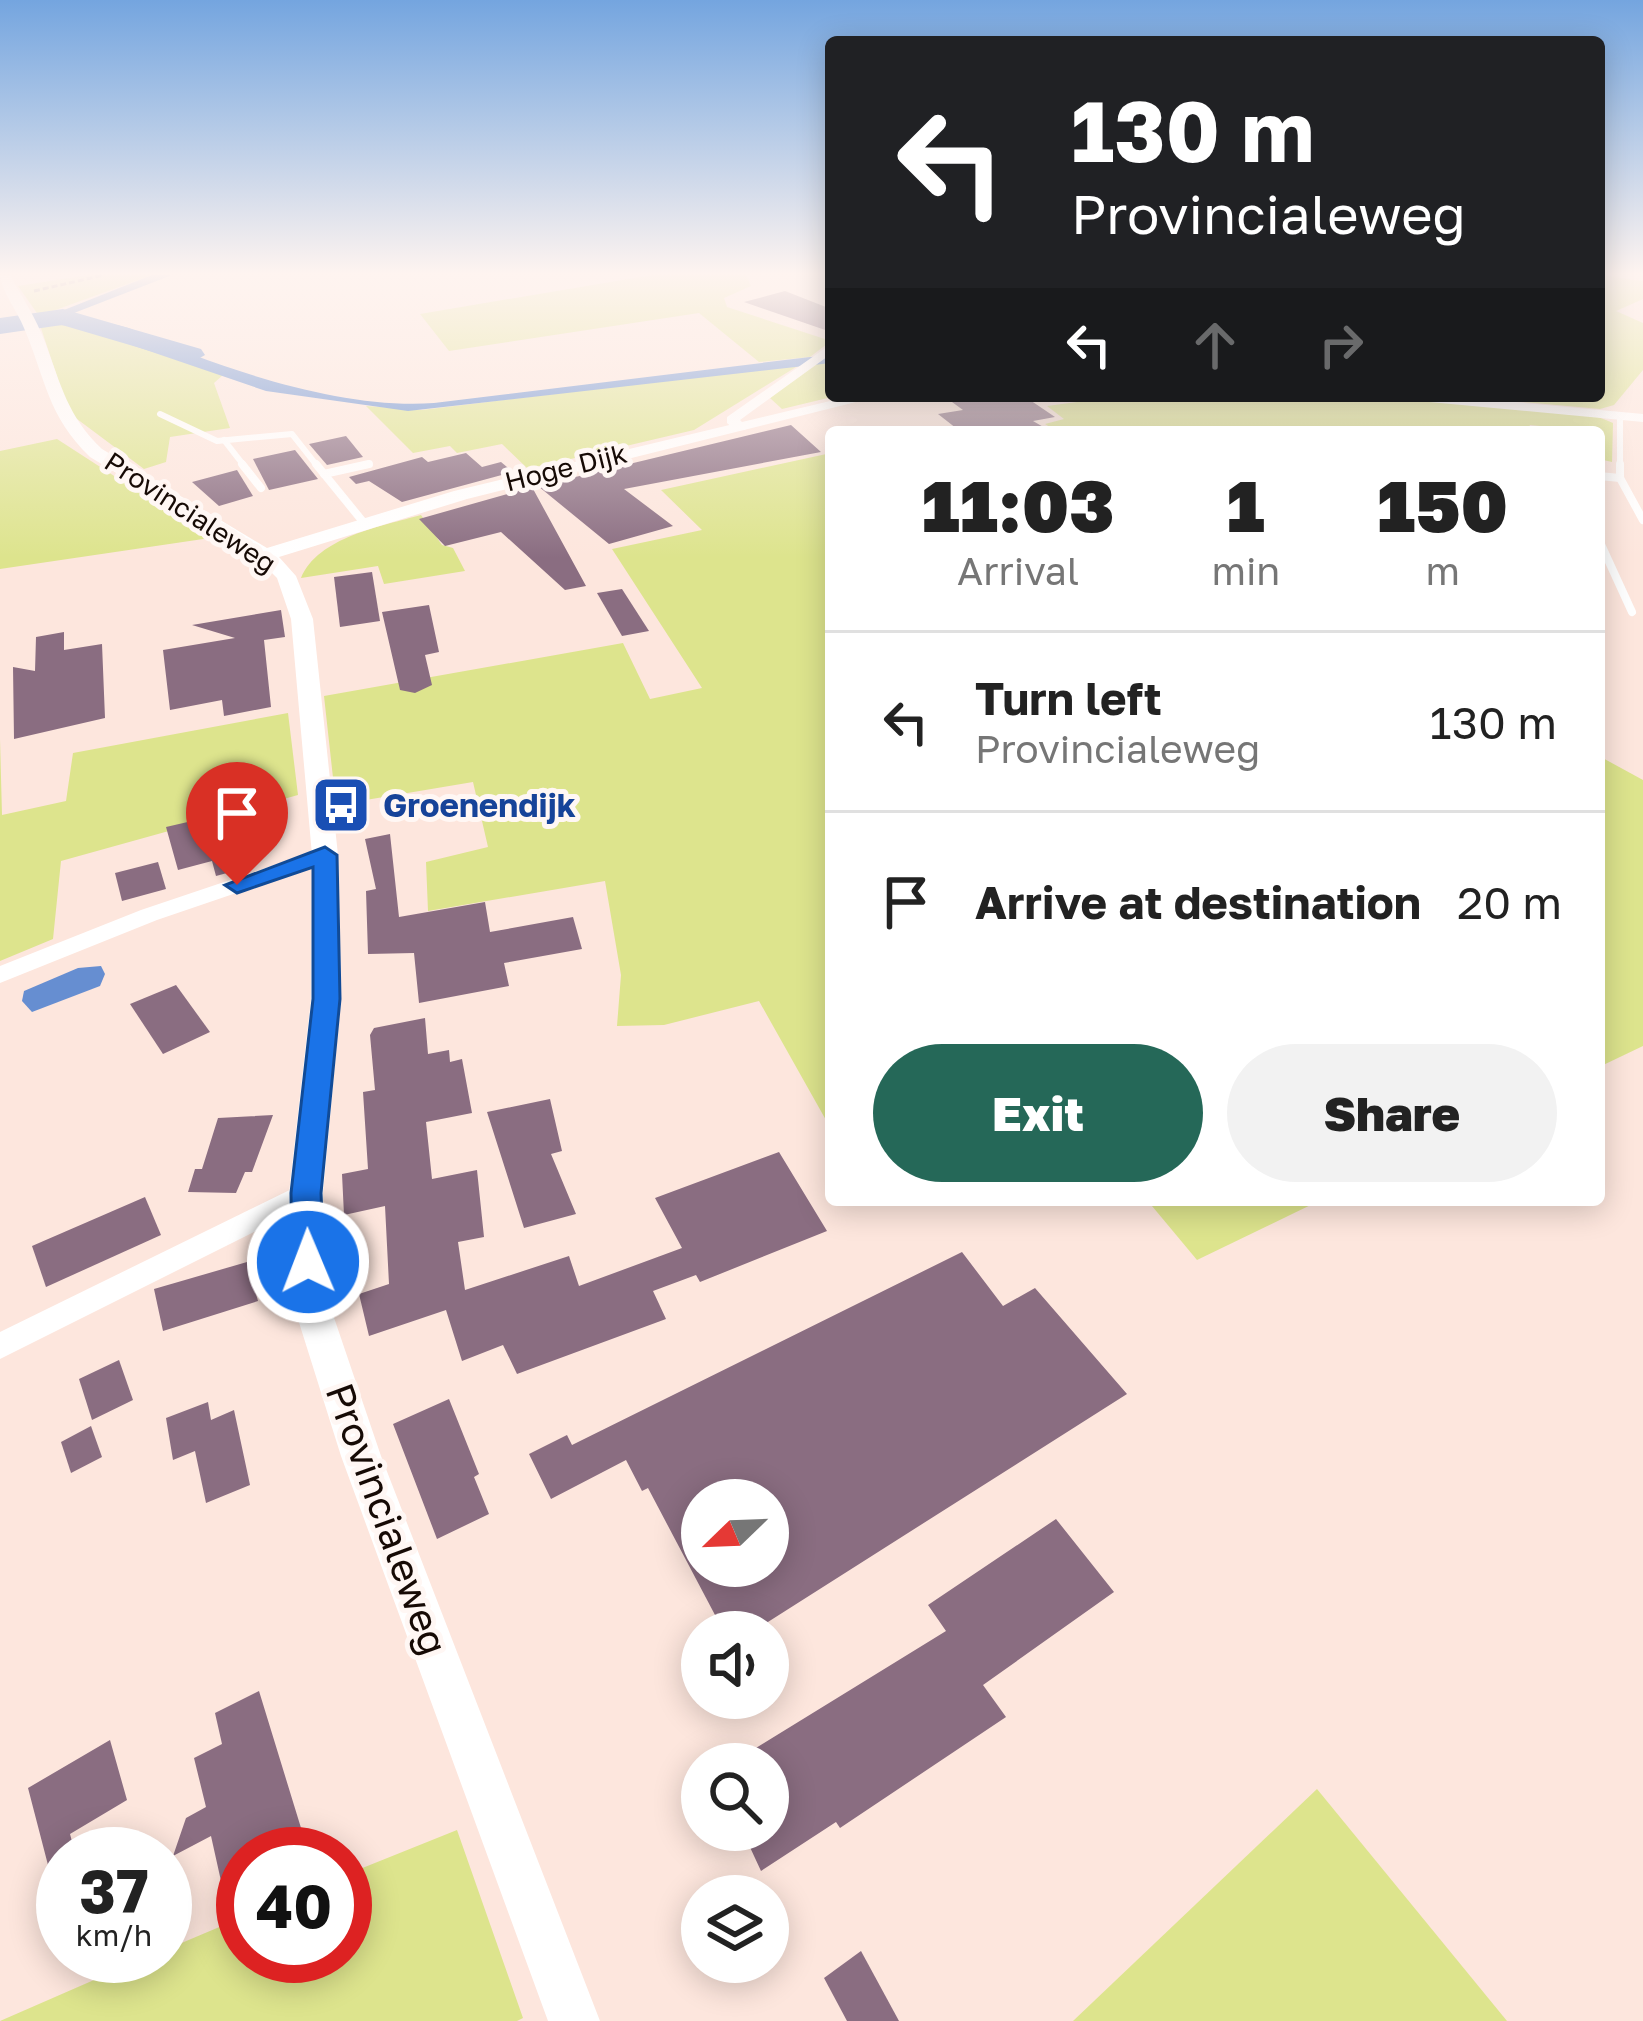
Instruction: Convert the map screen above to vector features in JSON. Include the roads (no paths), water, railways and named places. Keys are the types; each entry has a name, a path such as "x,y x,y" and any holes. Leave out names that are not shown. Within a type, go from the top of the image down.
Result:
{"street":[{"name":"Provincialeweg","path":"43,369 56,411 73,433 95,453 265,555 286,576 302,619 325,855 326,999 306,1193 309,1297 361,1456 574,2021"},
{"path":"740,427 732,420 802,369"},
{"name":"Hoge Dijk","path":"265,555 364,523 846,402"},
{"path":"1472,402 1643,418"},
{"path":"0,975 149,915 325,855"},
{"path":"0,1346 306,1193"}],"lane":[{"path":"160,414 224,440 292,434 364,523"},
{"path":"1620,416 1620,478 1643,520"},
{"path":"224,440 261,488"},
{"path":"324,474 369,464"},
{"path":"1605,477 1620,478"},
{"path":"1605,553 1632,612"}],"water":[{"path":"203,369 234,369 360,400 434,403 709,369 775,369 408,411 266,391"},
{"path":"101,966 105,974 100,986 32,1012 22,1001 24,991 78,968"}],"place":[{"name":"Groenendijk","path":"341,805"}]}
